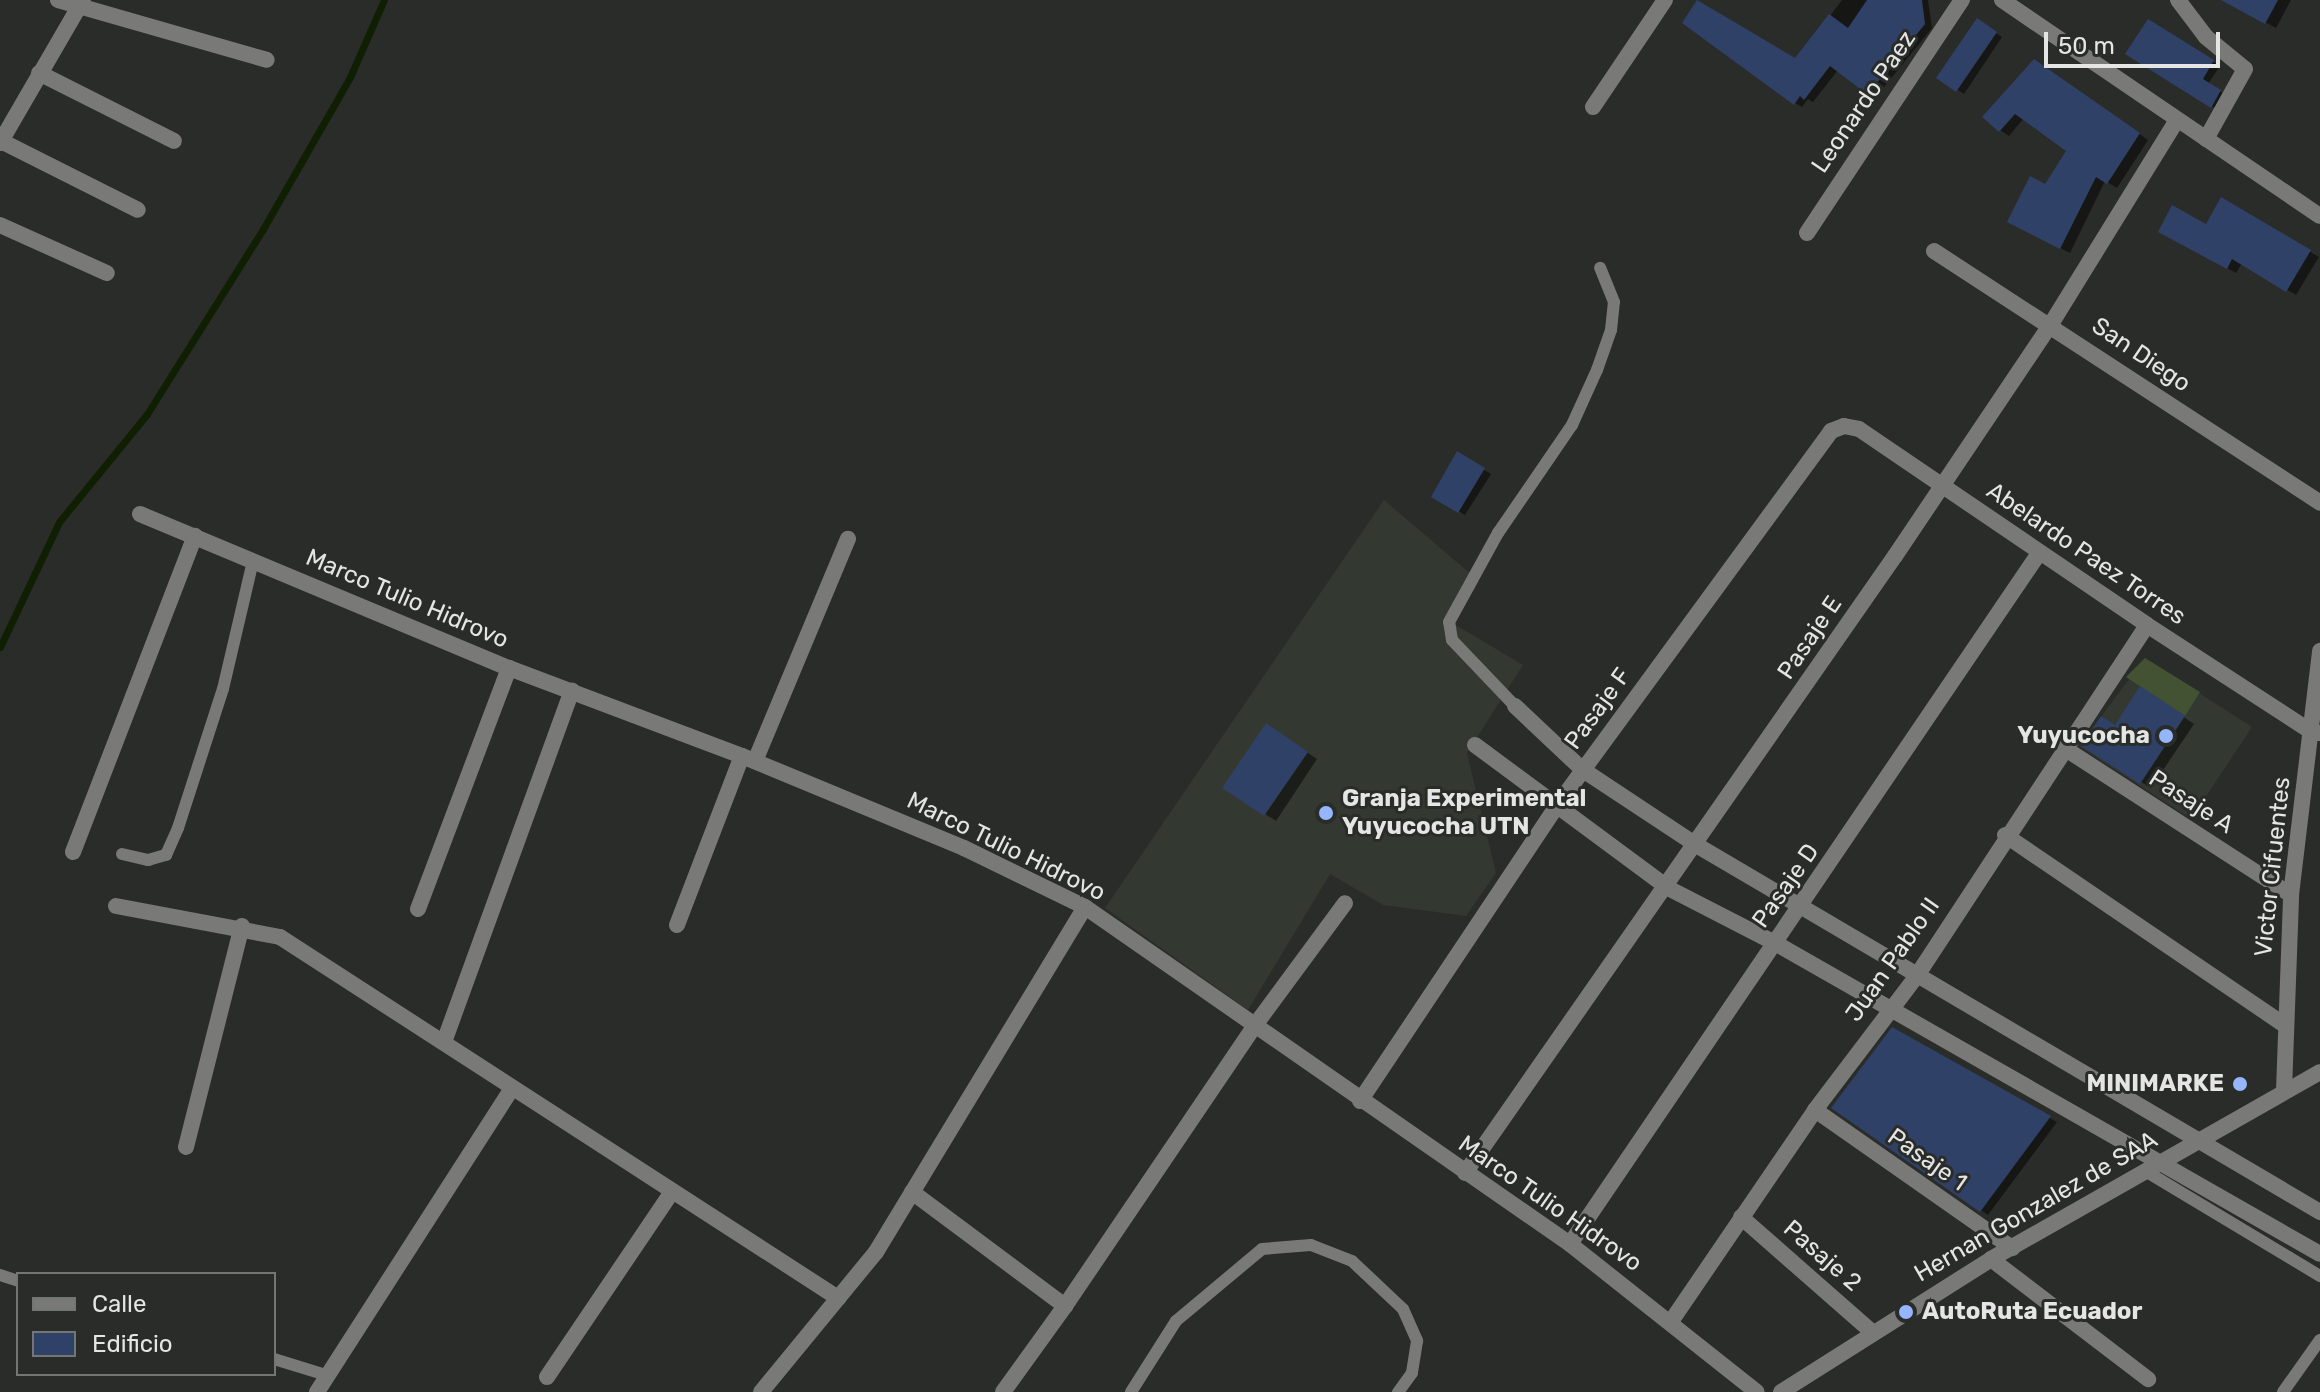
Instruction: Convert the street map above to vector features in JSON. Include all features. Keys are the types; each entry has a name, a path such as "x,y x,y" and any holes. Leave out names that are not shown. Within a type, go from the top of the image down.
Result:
{"street":[{"path":"58,0 82,3 267,60"},
{"path":"1593,107 1665,0"},
{"name":"Leonardo Paez","path":"1807,233 1962,0"},
{"path":"2002,0 2320,216"},
{"path":"2178,0 2206,37 2245,69 2206,139"},
{"path":"82,3 1,142 138,210"},
{"path":"39,73 174,141"},
{"name":"Pasaje E","path":"1465,1173 1698,846 2051,324 2177,120"},
{"path":"0,225 107,273"},
{"name":"San Diego","path":"1934,251 2051,324 2320,503"},
{"name":"Abelardo Paez Torres","path":"1831,431 1844,426 1859,429 2147,625 2316,733"},
{"name":"Pasaje F","path":"1360,1101 1556,807 1831,431"},
{"name":"Marco Tulio Hidrovo","path":"140,514 509,668 749,758 964,848 1085,907 1253,1028 1570,1244 1672,1320 1757,1392"},
{"path":"73,852 195,536"},
{"path":"677,925 848,539"},
{"name":"Pasaje D","path":"1570,1244 1804,905 2039,553"},
{"name":"Juan Pablo II","path":"1672,1320 1815,1110 1916,977 2005,835 2147,625"},
{"name":"Victor Cifuentes","path":"2284,1090 2282,1023 2291,895 2316,733 2320,651"},
{"path":"418,909 509,668"},
{"path":"444,1042 572,691"},
{"path":"1515,706 1583,770 1698,846 1804,905 1916,977 2320,1212"},
{"path":"1475,745 1668,888 1775,943 2320,1254"},
{"name":"Pasaje A","path":"2064,748 2291,895"},
{"path":"2005,835 2282,1023"},
{"path":"1003,1392 1065,1306 1253,1028 1345,903"},
{"path":"116,906 242,926 280,937 313,955 444,1042 510,1091 838,1298"},
{"path":"761,1392 876,1252 1085,907"},
{"path":"186,1147 242,926"},
{"name":"Hernan Gonzalez de SAA","path":"1781,1392 1991,1259 2147,1172 2196,1139 2320,1072"},
{"path":"317,1392 510,1091"},
{"name":"Pasaje 1","path":"1815,1110 2012,1248"},
{"path":"912,1192 1065,1306"},
{"path":"547,1377 671,1193"},
{"name":"Pasaje 2","path":"1741,1217 1872,1332"},
{"path":"1991,1259 2148,1379"}],"lane":[{"path":"1515,706 1459,648 1449,622 1498,533 1572,425 1597,370 1611,330 1614,302 1600,268"},
{"path":"122,854 148,860 166,855 178,828 223,689 253,561"},
{"path":"2147,1172 2320,1276"},
{"path":"1131,1392 1176,1321 1262,1249 1311,1245 1352,1261 1403,1309 1417,1341 1412,1373 1398,1392"},
{"path":"2283,1392 2320,1340"},
{"path":"276,1360 326,1375"},
{"path":"1142,1392 1146,1371"}],"shaded area":[{"name":"Granja Experimental Yuyucocha UTN","path":"1384,500 1479,581 1454,624 1523,665 1467,753 1496,873 1466,916 1383,905 1330,874 1248,1010 1105,908"},
{"name":"Yuyucocha","path":"2145,658 2252,727 2191,819 2079,746"}],"green space":[{"path":"2145,658 2200,692 2185,716 2126,677"}],"building":[{"path":"1697,0 1795,58 1829,14 1848,28 1867,0 1922,0 1925,24 1876,84 1872,81 1864,92 1830,66 1804,100 1800,96 1794,105 1682,23"},
{"path":"2221,0 2278,0 2265,24"},
{"path":"1977,18 1997,32 1956,92 1936,78"},
{"path":"2148,19 2214,60 2203,79 2221,90 2211,108 2125,54"},
{"path":"2034,59 2140,133 2107,184 2096,177 2060,249 2007,222 2030,176 2045,184 2066,151 2015,114 1999,132 1982,117"},
{"path":"2221,197 2311,250 2286,292 2232,259 2227,269 2158,232 2172,205 2206,224"},
{"path":"1457,451 1485,468 1458,513 1431,497"},
{"path":"2140,686 2185,716 2140,784 2081,746 2101,716 2115,725"},
{"path":"1266,723 1308,752 1264,816 1222,788"},
{"path":"1892,1027 2051,1116 1980,1212 1831,1108"}],"waterway":[{"path":"0,647 59,522 147,414 263,229 350,77 384,0"}],"place":[{"name":"Yuyucocha","path":"2166,736"},
{"name":"Granja Experimental Yuyucocha UTN","path":"1326,813"},
{"name":"MINIMARKE","path":"2240,1084"},
{"name":"AutoRuta Ecuador","path":"1906,1312"}]}
